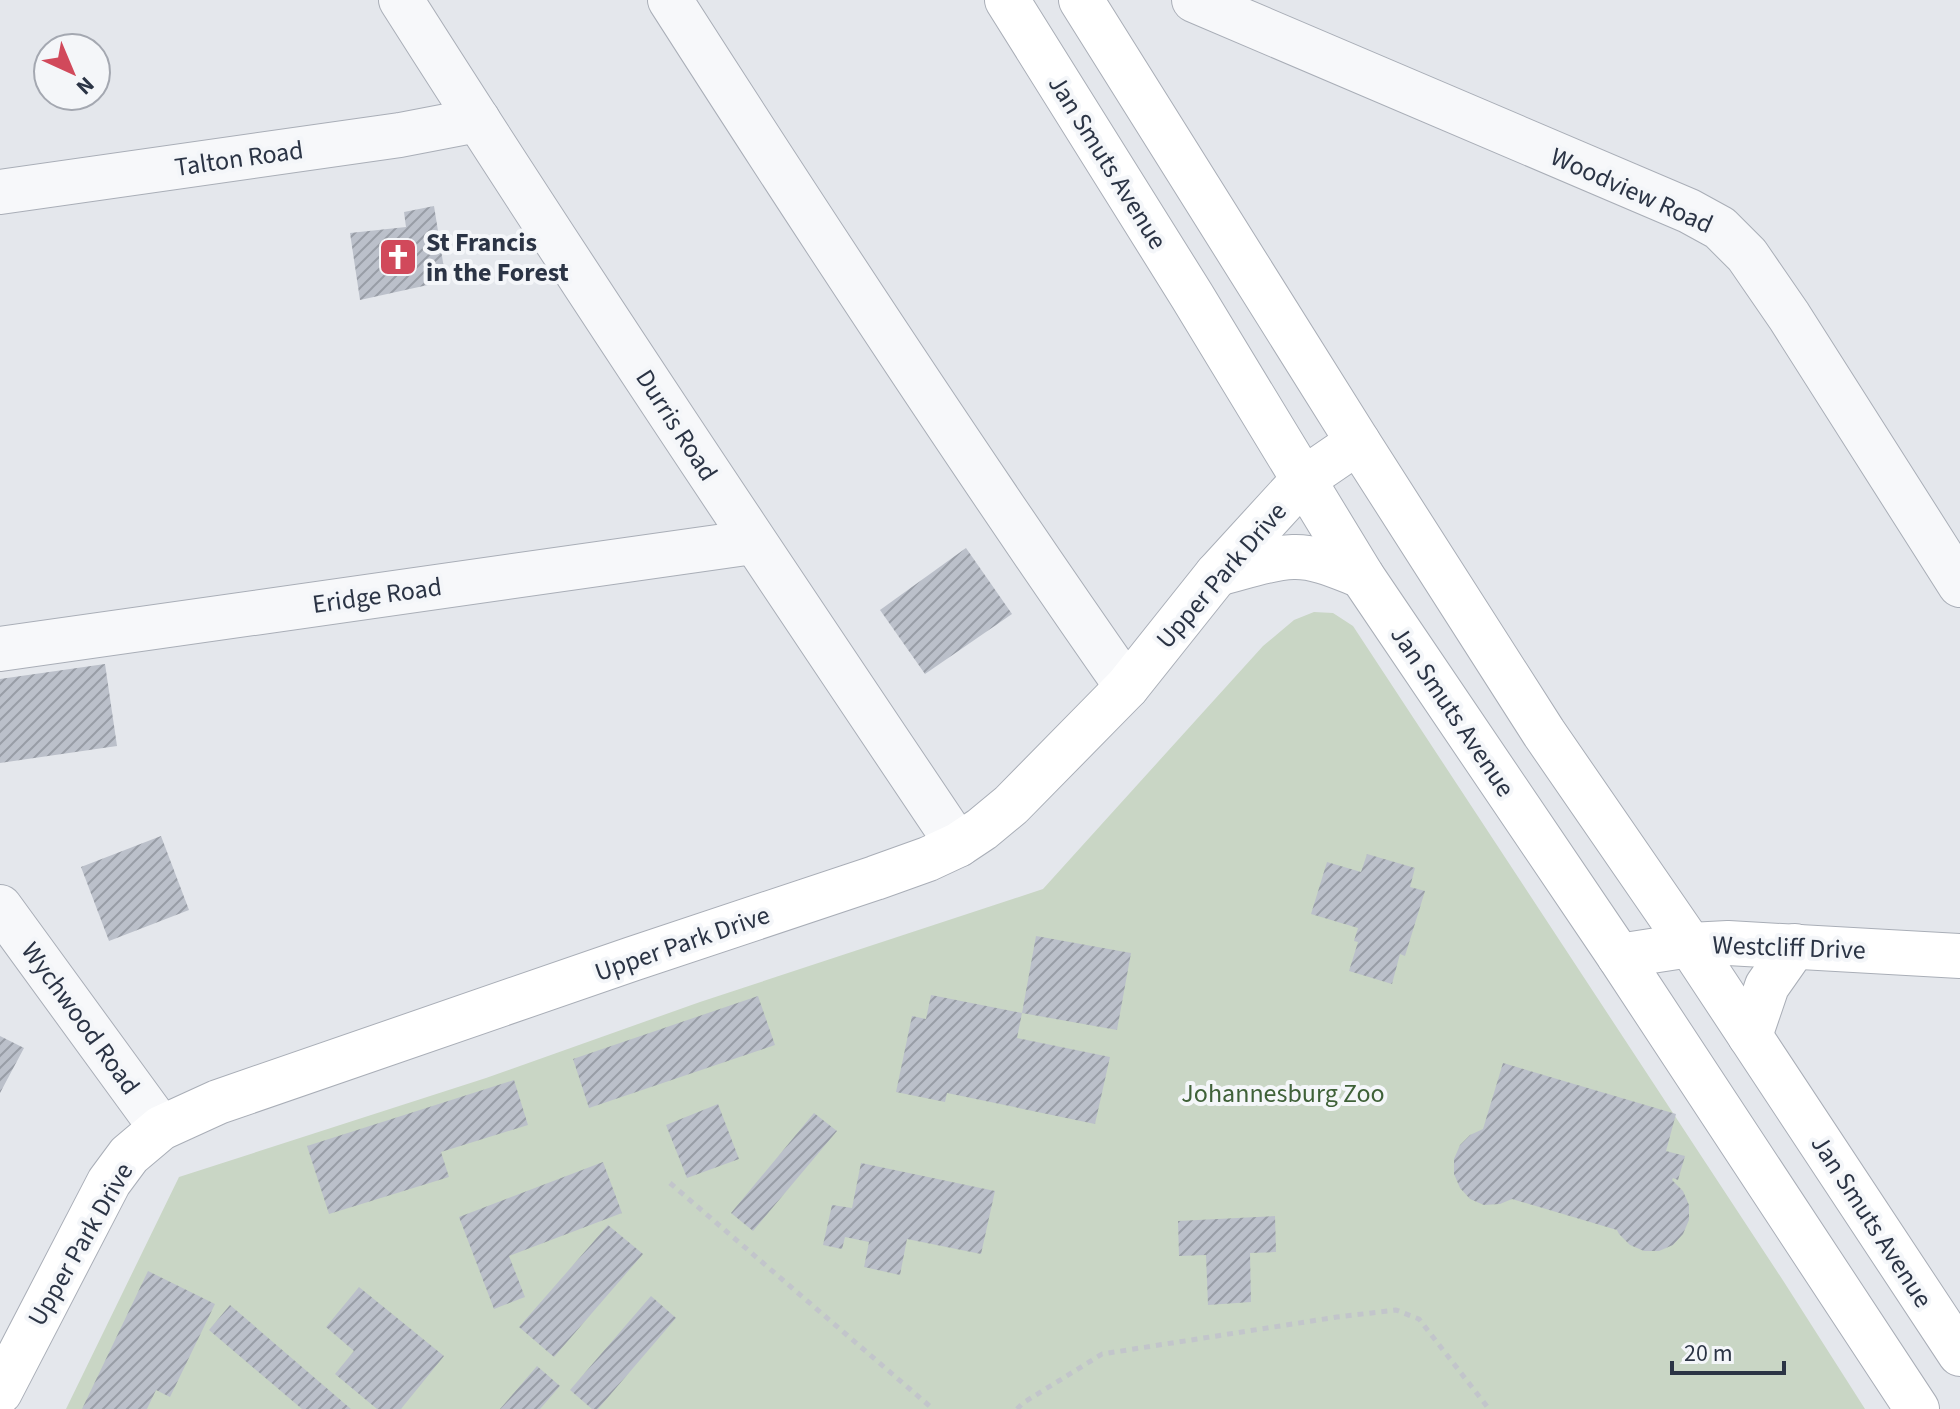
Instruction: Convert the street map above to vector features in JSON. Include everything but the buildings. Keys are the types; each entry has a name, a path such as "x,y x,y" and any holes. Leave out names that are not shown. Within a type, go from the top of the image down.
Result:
{"main road":[{"name":"Jan Smuts Avenue","path":"1007,0 1362,576 1619,956 1917,1409"},
{"name":"Jan Smuts Avenue","path":"1081,0 1544,733 1690,945 1960,1354"},
{"name":"Upper Park Drive","path":"0,1392 109,1182 129,1155 161,1128 218,1102 875,878 958,845 1011,805 1127,687 1217,574 1304,479 1358,442"},
{"path":"1217,574 1296,557 1335,565 1362,576"},
{"name":"Westcliff Drive","path":"1619,956 1690,945 1728,943 1960,956"},
{"path":"1750,1036 1767,986 1795,946"}],"street":[{"name":"Durris Road","path":"401,0 753,542 958,845"},
{"path":"670,0 820,234 1127,687"},
{"name":"Woodview Road","path":"1194,0 1689,211 1720,228 1747,255 1789,316 1960,585"},
{"name":"Talton Road","path":"0,192 400,135 478,120"},
{"name":"Eridge Road","path":"0,649 753,542"},
{"name":"Wychwood Road","path":"0,907 161,1128"}],"path":[{"path":"670,1183 933,1409"},
{"path":"1017,1409 1102,1354 1396,1310 1419,1319 1489,1409"}],"green space":[{"name":"Johannesburg Zoo","path":"1314,612 1333,613 1353,626 1865,1409 66,1409 179,1177 486,1078 700,1002 1043,889 1263,646 1294,620"}],"place":[{"name":"St Francis in the Forest","path":"398,257"}]}
